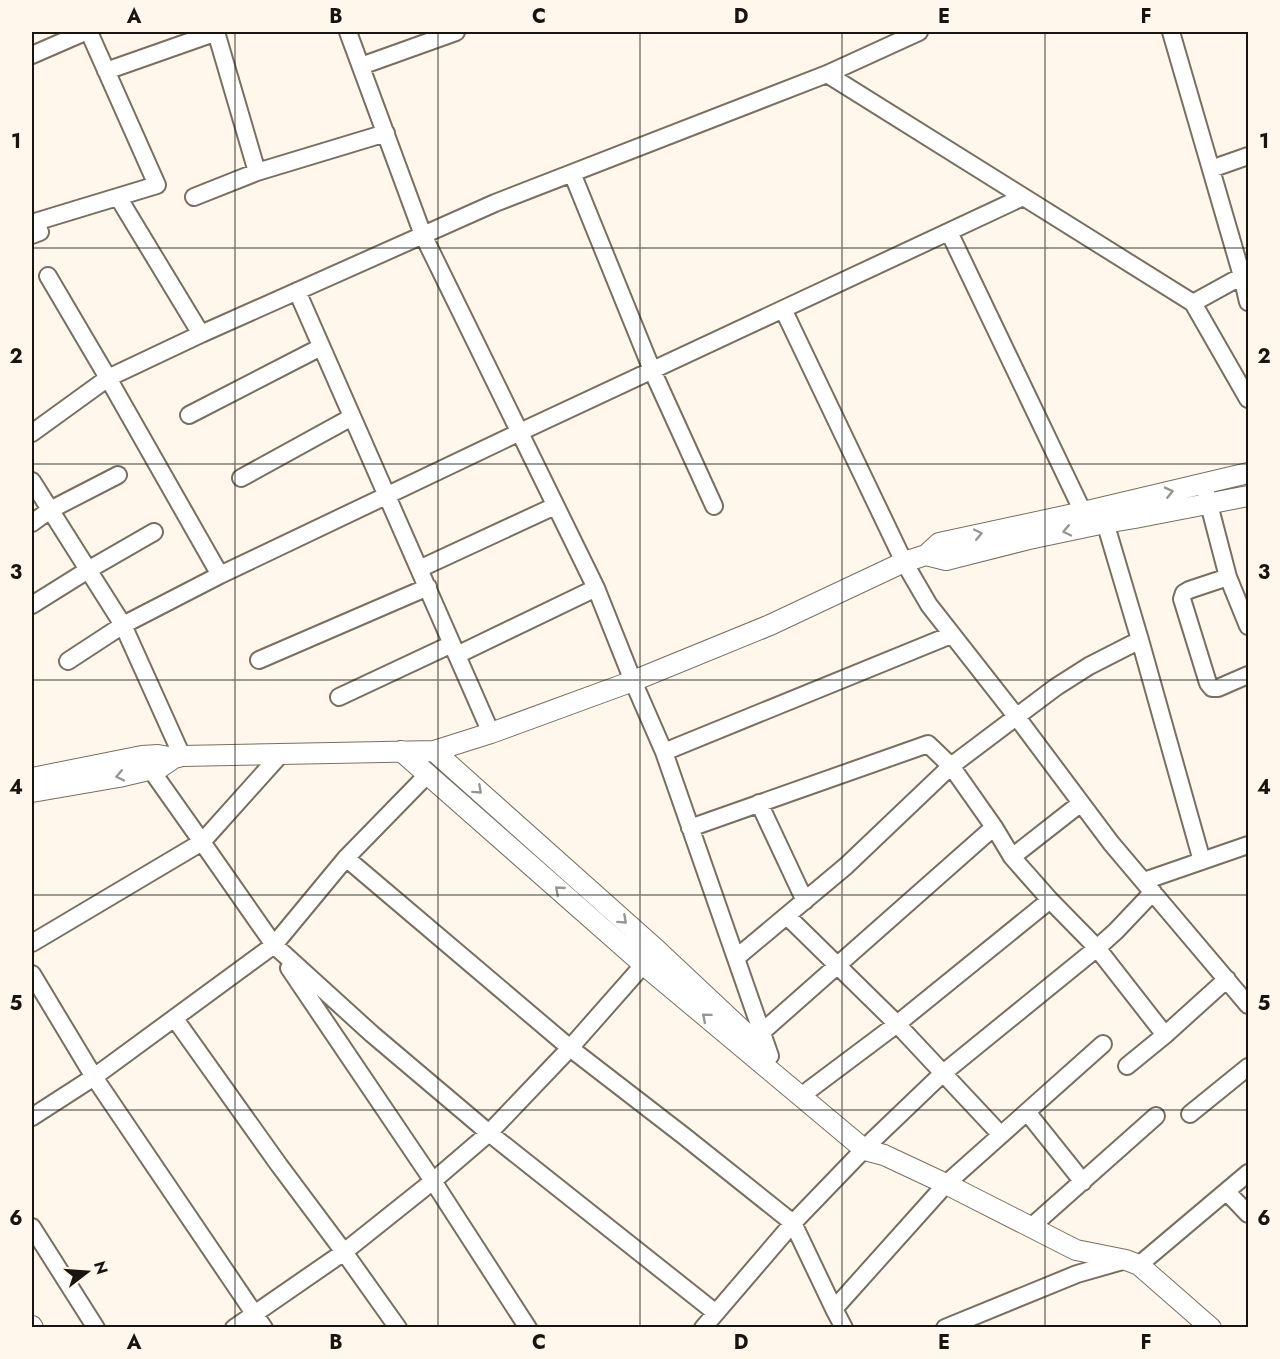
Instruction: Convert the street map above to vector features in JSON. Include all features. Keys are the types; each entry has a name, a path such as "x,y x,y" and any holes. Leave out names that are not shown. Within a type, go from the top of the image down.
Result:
{"street":[{"path":"32,55 87,32 158,185 33,223"},
{"path":"106,70 217,32 257,172"},
{"path":"348,32 423,235 596,588 664,752 770,1056"},
{"path":"361,66 456,32"},
{"path":"32,433 108,378 201,334 495,203 827,74 919,32"},
{"path":"1172,32 1211,169 1245,276 1248,302"},
{"path":"827,74 1193,303 1248,399"},
{"path":"194,197 257,172 386,134"},
{"path":"1211,169 1248,156"},
{"path":"572,173 652,370 714,506"},
{"path":"118,196 201,334"},
{"path":"68,661 123,625 220,575 1023,197"},
{"path":"949,232 1096,514 1140,640 1202,861"},
{"path":"48,276 220,575"},
{"path":"1193,303 1245,276"},
{"path":"297,291 491,733"},
{"path":"783,309 904,562 929,605 1111,843 1248,1005"},
{"path":"189,415 321,347"},
{"path":"241,478 352,417"},
{"path":"32,792 119,777 158,755 178,757 434,751 491,733 633,681 770,625 904,562 926,555 939,543 1096,514 1248,473"},
{"path":"32,523 50,510 118,475"},
{"path":"32,481 123,625 178,757"},
{"path":"1203,484 1228,577 1248,626"},
{"path":"1096,514 1209,504 1248,496"},
{"path":"419,569 555,506"},
{"path":"32,605 154,532"},
{"path":"1228,577 1188,590 1182,599 1208,683 1212,688 1218,688 1248,675"},
{"path":"259,660 428,587"},
{"path":"339,697 596,588"},
{"path":"664,752 951,635"},
{"path":"736,958 846,866 951,766 1056,687 1089,666 1140,640"},
{"path":"690,828 928,744 951,766 1012,856 1050,900 1097,948 1165,1035"},
{"path":"401,751 770,1056 874,1148"},
{"path":"434,751 650,958 874,1148 1076,1250 1133,1263 1211,1328"},
{"path":"32,943 202,842 281,754"},
{"path":"147,763 274,945 433,1181 528,1328"},
{"path":"32,778 147,763"},
{"path":"32,1117 94,1077 274,945 346,858 428,774"},
{"path":"759,803 805,901"},
{"path":"1012,856 1081,803"},
{"path":"762,1032 994,828"},
{"path":"703,1328 793,1224 874,1148 942,1074 1116,931 1148,887 1202,861 1248,845"},
{"path":"346,858 570,1048 793,1224 844,1328"},
{"path":"809,1090 897,1024 1050,900"},
{"path":"787,916 897,1024 1001,1135"},
{"path":"274,945 372,1034 489,1133 716,1313"},
{"path":"234,1328 259,1321 489,1133 570,1048 650,958"},
{"path":"32,975 94,1077 259,1321"},
{"path":"1127,1066 1227,979"},
{"path":"175,1018 398,1328"},
{"path":"834,1309 946,1184 1103,1044"},
{"path":"1190,1114 1248,1067"},
{"path":"1028,1112 1083,1182"},
{"path":"1031,1227 1156,1116"},
{"path":"945,1328 1077,1274 1133,1263 1227,1192 1248,1173"},
{"path":"1227,1192 1248,1214"},
{"path":"32,1227 96,1328"}]}
